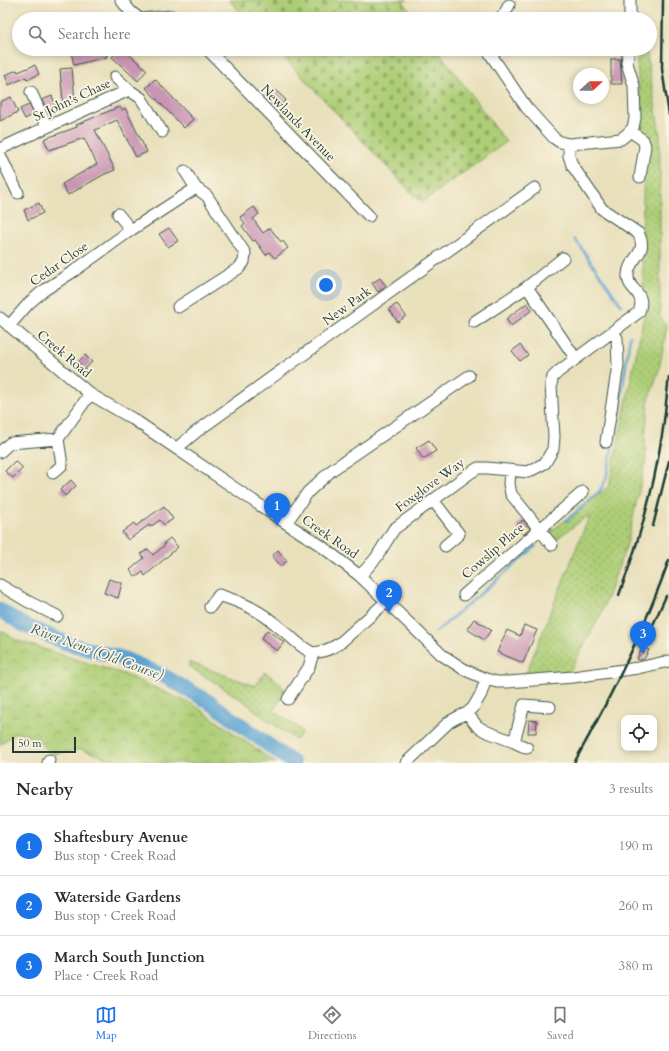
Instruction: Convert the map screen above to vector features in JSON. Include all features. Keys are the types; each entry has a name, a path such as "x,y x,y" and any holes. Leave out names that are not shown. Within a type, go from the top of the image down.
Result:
{"street":[{"path":"121,0 131,12"},
{"path":"504,12 509,5"},
{"name":"Newlands Avenue","path":"214,56 369,216"},
{"path":"492,56 526,107 554,138 560,142 569,144 621,139 633,128 636,118 634,86 627,63 628,56"},
{"path":"115,77 129,90"},
{"name":"St John's Chase","path":"0,149 129,90 141,98 162,132"},
{"path":"31,92 47,127"},
{"path":"630,131 643,140 645,146 640,177"},
{"name":"Foxglove Way","path":"360,576 376,558 394,529 478,468 528,472 545,463 553,449 554,436 551,384 553,377 639,312 642,304 641,298 629,282 627,276 629,269 641,249 641,238 638,232 602,209 572,165 569,156 569,144"},
{"path":"0,155 18,193"},
{"path":"178,308 239,268 244,262 245,253 207,196 196,188 184,171"},
{"name":"Cedar Close","path":"9,326 29,303 43,291 74,271 131,230 196,188"},
{"name":"New Park","path":"177,448 203,427 535,188"},
{"path":"118,214 131,230"},
{"path":"474,322 527,287 563,258"},
{"path":"527,287 576,359"},
{"name":"Creek Road","path":"0,318 90,394 133,419 286,524 320,545 360,576 442,655 464,670 486,679 498,682 508,682 573,677 638,668 669,661"},
{"path":"606,442 618,365 617,338 612,332"},
{"path":"286,524 308,492 332,470 469,376"},
{"path":"53,474 62,465 58,439 90,394"},
{"path":"0,452 10,443 58,439"},
{"name":"Cowslip Place","path":"510,471 509,484 511,494 540,529"},
{"name":"Cowslip Place","path":"464,595 583,492"},
{"path":"433,500 459,534 445,546"},
{"path":"540,529 552,544"},
{"path":"0,585 27,602 57,616"},
{"path":"210,607 220,595 241,602 264,615 281,628 294,642 305,650 313,653 332,649 387,601"},
{"path":"288,699 290,686 309,667 313,653"},
{"path":"406,763 449,722 467,713 473,708 481,694 486,679"},
{"path":"514,742 524,705 550,707"},
{"path":"467,713 477,726 485,731 527,748"}],"green space":[{"path":"229,0 408,0 403,1 410,12 240,12"},
{"path":"283,56 442,56 506,142 421,203"},
{"path":"637,56 647,56 660,135 660,317 667,326 659,370 649,399 645,437 646,460 627,544 601,614 569,673 525,676 590,514 555,540 549,533 609,486 644,316 642,245 644,152"},
{"path":"0,630 18,641 123,674 194,705 276,763 122,763 81,749 53,754 33,737 16,732 0,745"},
{"path":"189,662 255,686 265,672 282,686 285,693 273,710 303,731 296,740 263,717 244,701 188,666"}],"building":[{"path":"72,56 107,56 107,57 74,65"},
{"path":"131,56 147,70 138,81 112,57"},
{"path":"611,59 620,59 622,84 611,84"},
{"path":"35,65 39,74 27,80 26,77 9,85 5,75 17,70 18,72"},
{"path":"72,68 75,101 63,102 60,69"},
{"path":"155,79 193,119 184,128 146,88"},
{"path":"274,89 286,100 278,107 267,96"},
{"path":"52,96 56,106 47,110 42,100"},
{"path":"11,97 18,112 0,121 0,102"},
{"path":"29,105 34,114 25,119 20,109"},
{"path":"119,107 123,110 125,108 147,152 136,157 117,120 95,130 115,170 103,175 68,195 62,184 97,164 84,138 49,150 44,139 77,127 76,125"},
{"path":"39,203 43,213 28,220 24,210"},
{"path":"254,207 259,214 253,219 263,233 270,228 288,248 275,258 269,252 266,255 242,226 245,223 240,217"},
{"path":"169,228 178,241 168,247 159,234"},
{"path":"380,278 386,286 378,292 372,283"},
{"path":"527,303 532,310 511,326 506,319"},
{"path":"397,304 406,316 398,322 389,309"},
{"path":"520,345 528,355 520,361 512,351"},
{"path":"85,355 92,362 84,370 78,362"},
{"path":"429,440 436,451 423,459 416,448"},
{"path":"15,461 23,468 13,478 5,471"},
{"path":"71,480 76,486 65,496 60,490"},
{"path":"164,506 173,519 164,525 160,520 150,527 149,525 128,540 122,532 134,523 136,526"},
{"path":"523,520 530,529 523,535 516,526"},
{"path":"170,538 178,547 145,576 143,572 136,577 130,570 144,558 141,554 148,549 153,555 165,545 164,543"},
{"path":"278,550 287,561 281,566 272,556"},
{"path":"109,579 122,583 118,598 104,593"},
{"path":"474,619 491,630 484,640 467,629"},
{"path":"524,625 537,630 523,663 497,652 507,630 520,636"},
{"path":"267,630 284,642 277,651 261,639"},
{"path":"643,647 649,650 644,659 637,659"},
{"path":"529,720 537,721 536,733 528,733"}],"waterway":[{"path":"575,239 621,305"},
{"path":"566,521 599,492 606,479 619,413 630,336"},
{"path":"436,632 536,546"},
{"name":"River Nene (Old Course)","path":"0,610 22,624 66,643 122,658 164,676 211,703 293,763"}],"railway":[{"path":"663,0 662,69 669,115"},
{"path":"619,595 638,539 654,480 669,377"},
{"path":"653,526 669,461"},
{"path":"574,763 601,713 638,638 669,560"},
{"path":"648,636 666,596"}],"place":[{"name":"Shaftesbury Avenue","path":"277,526"},
{"name":"Waterside Gardens","path":"389,613"},
{"name":"March South Junction","path":"643,654"}]}
